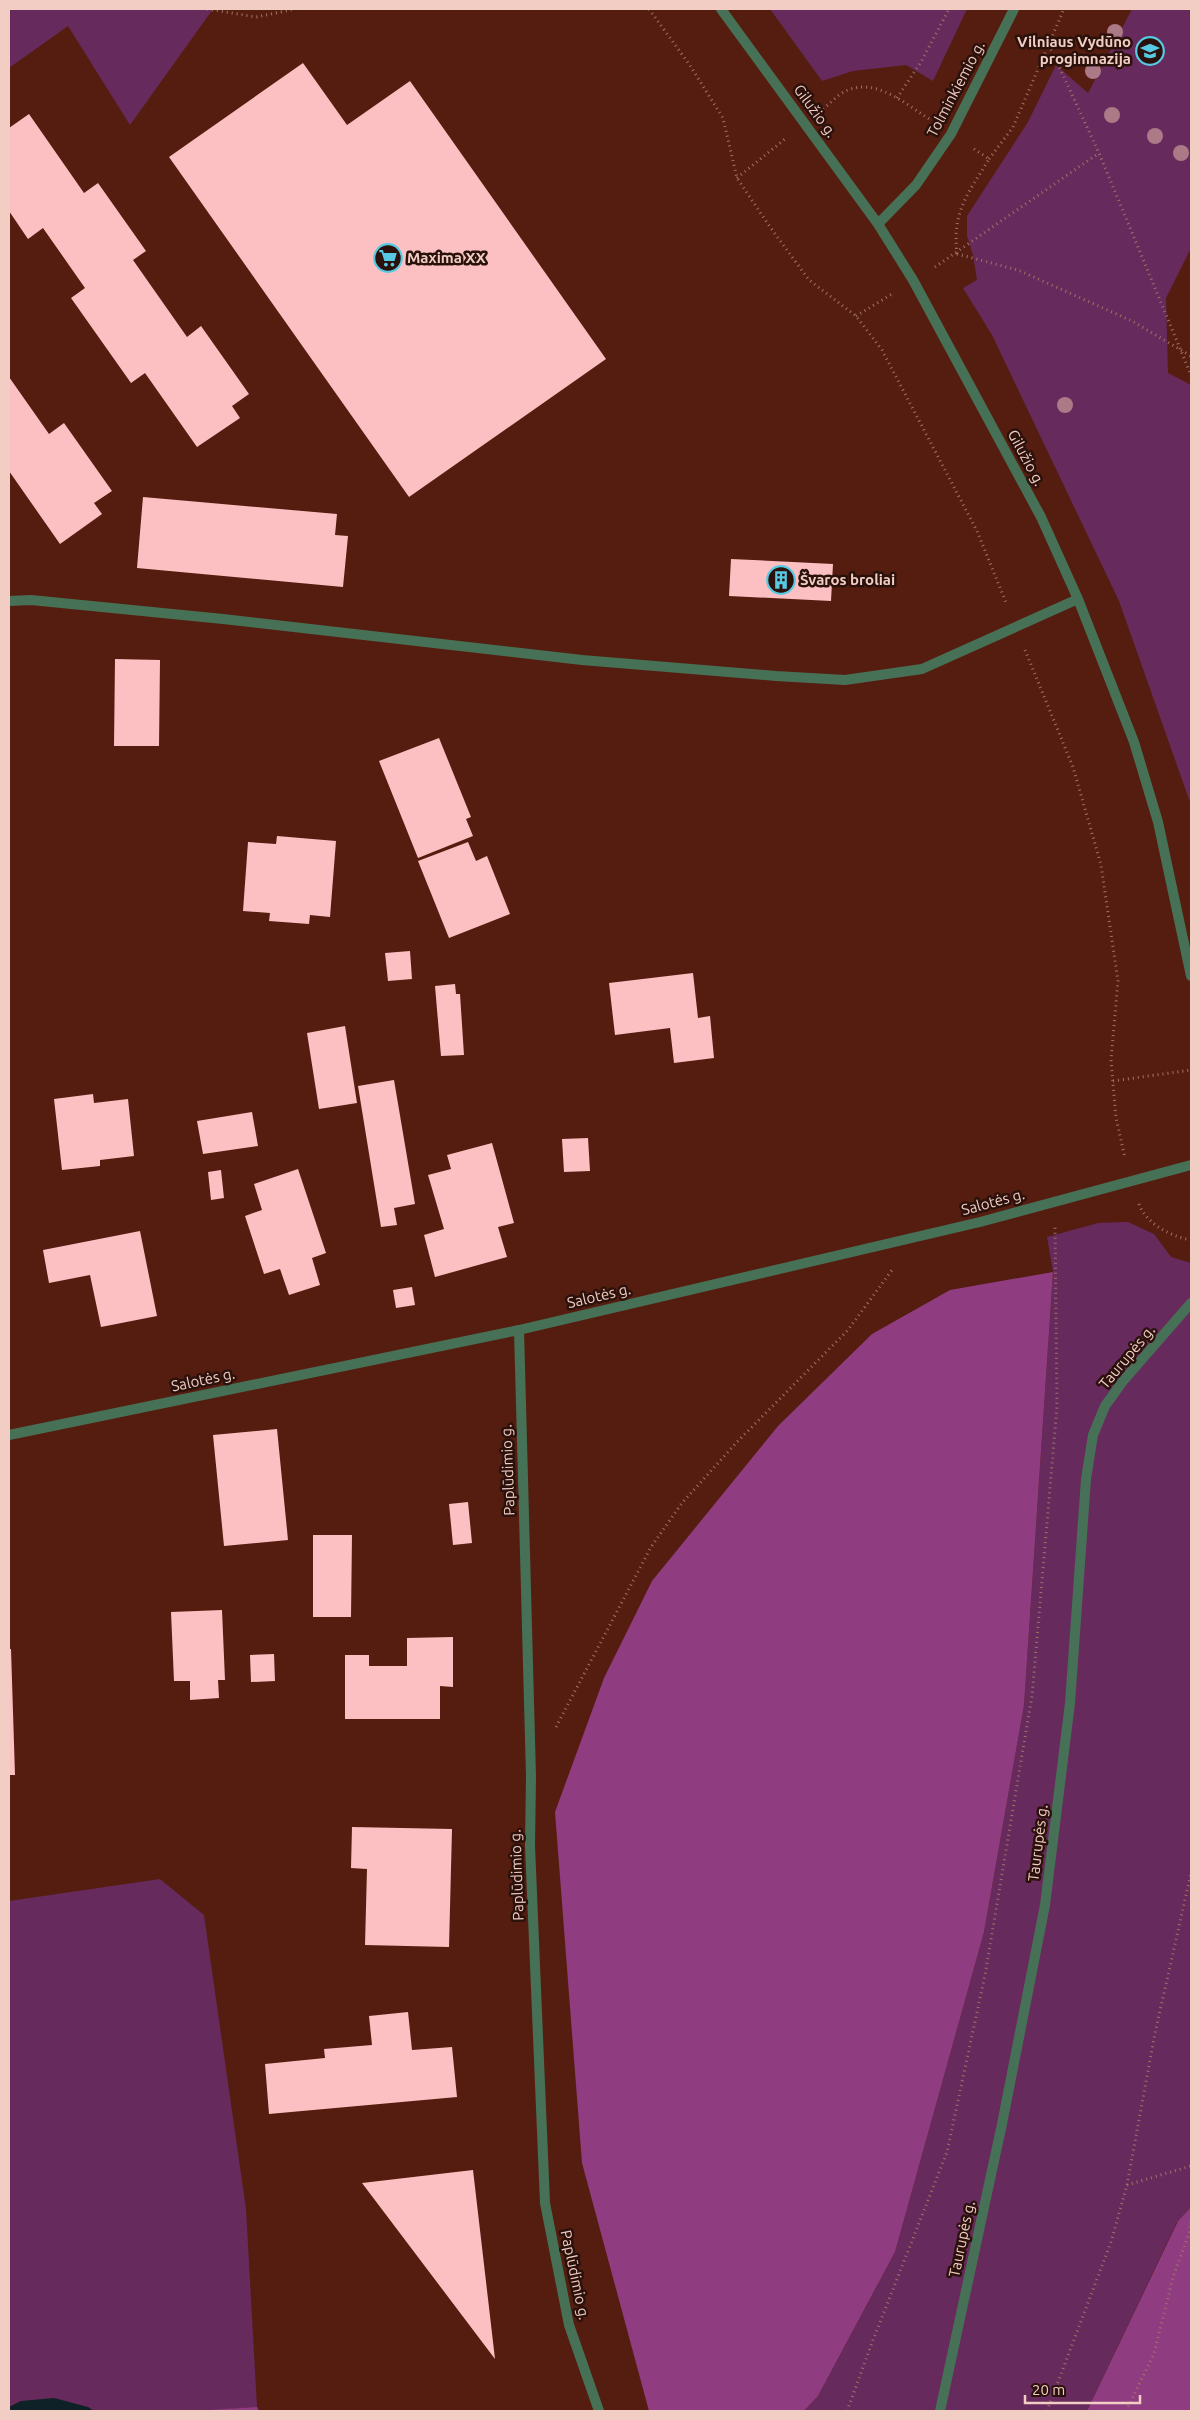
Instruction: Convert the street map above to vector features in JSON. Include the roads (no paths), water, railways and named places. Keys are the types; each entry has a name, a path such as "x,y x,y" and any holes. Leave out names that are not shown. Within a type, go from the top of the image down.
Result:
{"street":[{"name":"Gilužio g.","path":"721,9 878,224 913,280 1041,517 1078,599 1134,742 1158,822 1191,976"},
{"name":"Tolminkiemio g.","path":"878,224 916,185 951,134 1014,9"},
{"path":"9,601 30,600 213,618 582,660 768,676 845,680 922,670 1078,599"},
{"name":"Salotės g.","path":"9,1435 519,1330 915,1237 1191,1165"},
{"name":"Taurupės g.","path":"940,2411 1002,2124 1045,1905 1070,1703 1086,1479 1093,1434 1105,1406 1123,1381 1191,1303"},
{"name":"Paplūdimio g.","path":"519,1330 531,1776 530,1846 546,2203 569,2325 599,2411"}],"water":[{"path":"54,2398 88,2407 94,2411 9,2411 9,2407 21,2401"}],"place":[{"name":"Vilniaus Vydūno progimnazija","path":"1150,51"},
{"name":"Maxima XX","path":"388,258"},
{"name":"Švaros broliai","path":"781,580"}]}
